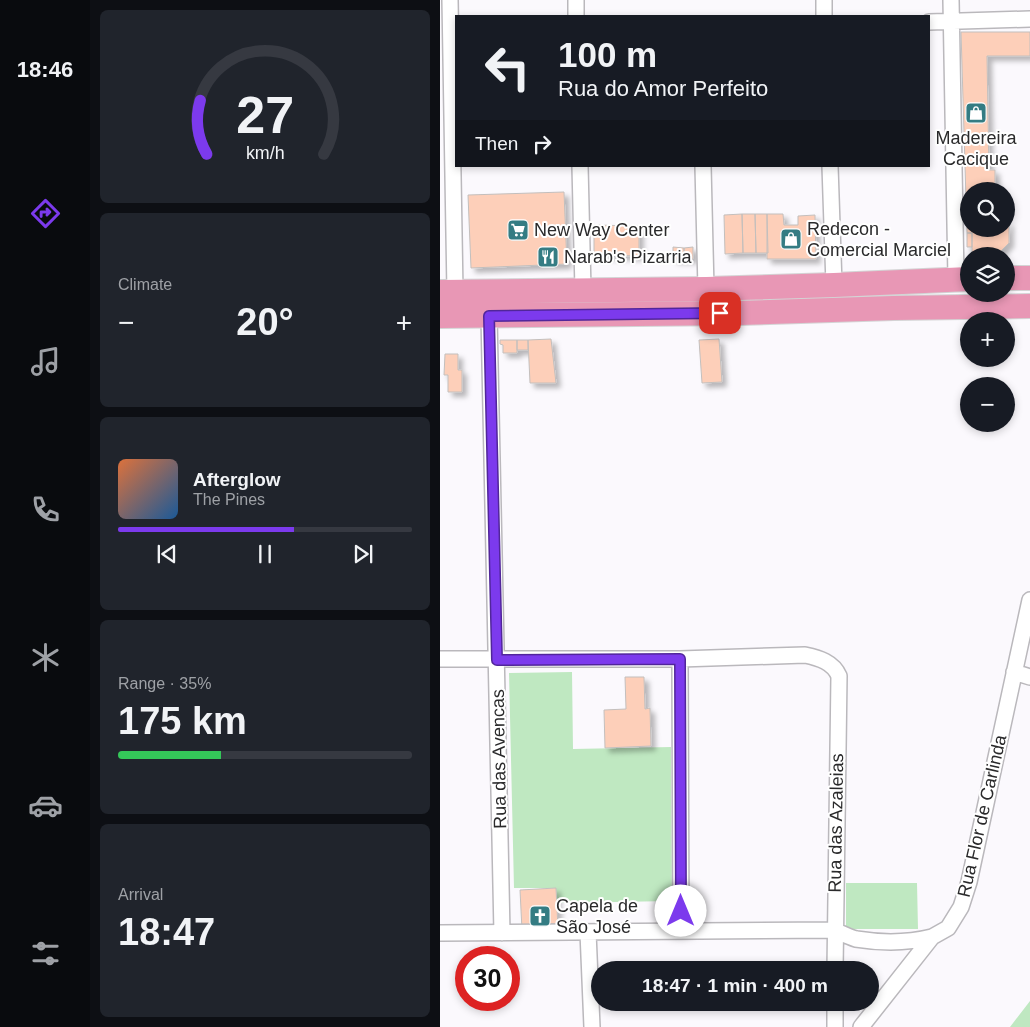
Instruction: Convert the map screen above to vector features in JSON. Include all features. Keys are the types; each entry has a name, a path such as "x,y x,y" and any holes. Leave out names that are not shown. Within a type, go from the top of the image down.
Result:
{"main road":[{"path":"1015,278 1030,278"},
{"path":"447,292 706,289 960,279"},
{"path":"981,306 1010,293 1030,293"},
{"path":"440,316 739,313 1030,306"}],"street":[{"path":"447,292 446,93 450,0"},
{"path":"576,0 576,15"},
{"path":"824,0 824,15"},
{"path":"950,0 961,247"},
{"path":"930,22 1030,19"},
{"path":"580,167 583,290"},
{"path":"703,167 706,289"},
{"path":"830,167 834,285"},
{"name":"Rua das Avencas","path":"489,316 502,933"},
{"name":"Rua Flor de Carlinda","path":"862,1027 932,937 948,928 961,907 969,882 1030,600"},
{"name":"Rua das Azaleias","path":"680,659 805,655 818,658 836,669 839,676 834,961"},
{"path":"440,659 680,659 681,931"},
{"path":"1014,672 1030,677"},
{"path":"440,933 834,930 854,939 875,941 917,941 932,937"},
{"path":"588,932 592,1027"},
{"path":"834,1011 834,1027"}],"green space":[{"path":"572,672 573,749 671,747 672,901 556,903 556,888 514,888 509,673"},
{"path":"846,883 917,883 918,929 846,929"},
{"path":"1030,1001 1030,1027 1010,1027"}],"building":[{"name":"Madereira Cacique","path":"961,32 1030,32 1030,56 987,56 989,170 995,170 995,182 965,182"},
{"name":"New Way Center","path":"564,192 567,264 471,268 468,195"},
{"path":"742,214 743,253 725,254 724,215"},
{"path":"742,214 755,214 756,253 743,253"},
{"path":"755,214 767,214 768,253 756,253"},
{"name":"Redecon - Comercial Marciel","path":"767,214 783,214 784,225 798,225 798,216 815,215 816,259 767,259"},
{"path":"594,225 639,226 639,256 594,255"},
{"path":"967,237 972,237 972,247 967,247"},
{"name":"Madereira Cacique","path":"972,237 1009,237 1009,243 1005,247 972,247"},
{"path":"673,247 684,248 684,259 673,259"},
{"path":"693,247 693,259 684,259 684,248"},
{"path":"551,339 556,383 530,383 528,340"},
{"path":"719,339 722,382 702,383 699,340"},
{"path":"500,340 517,340 517,353 503,353 503,345 500,344"},
{"path":"517,340 528,340 528,350 517,350"},
{"path":"445,354 458,354 458,370 462,370 462,392 448,392 448,375 444,375"},
{"path":"625,677 644,677 645,709 650,708 651,746 605,748 604,710 626,709"},
{"name":"Capela de São José","path":"556,888 558,928 522,930 520,890"}],"place":[{"name":"Madereira Cacique","path":"976,113"},
{"name":"New Way Center","path":"518,230"},
{"name":"Redecon - Comercial Marciel","path":"791,239"},
{"name":"Narab's Pizarria","path":"548,257"},
{"name":"Capela de São José","path":"540,916"}],"route":[{"path":"681,911 680,659 497,660 489,316 720,313"}]}
